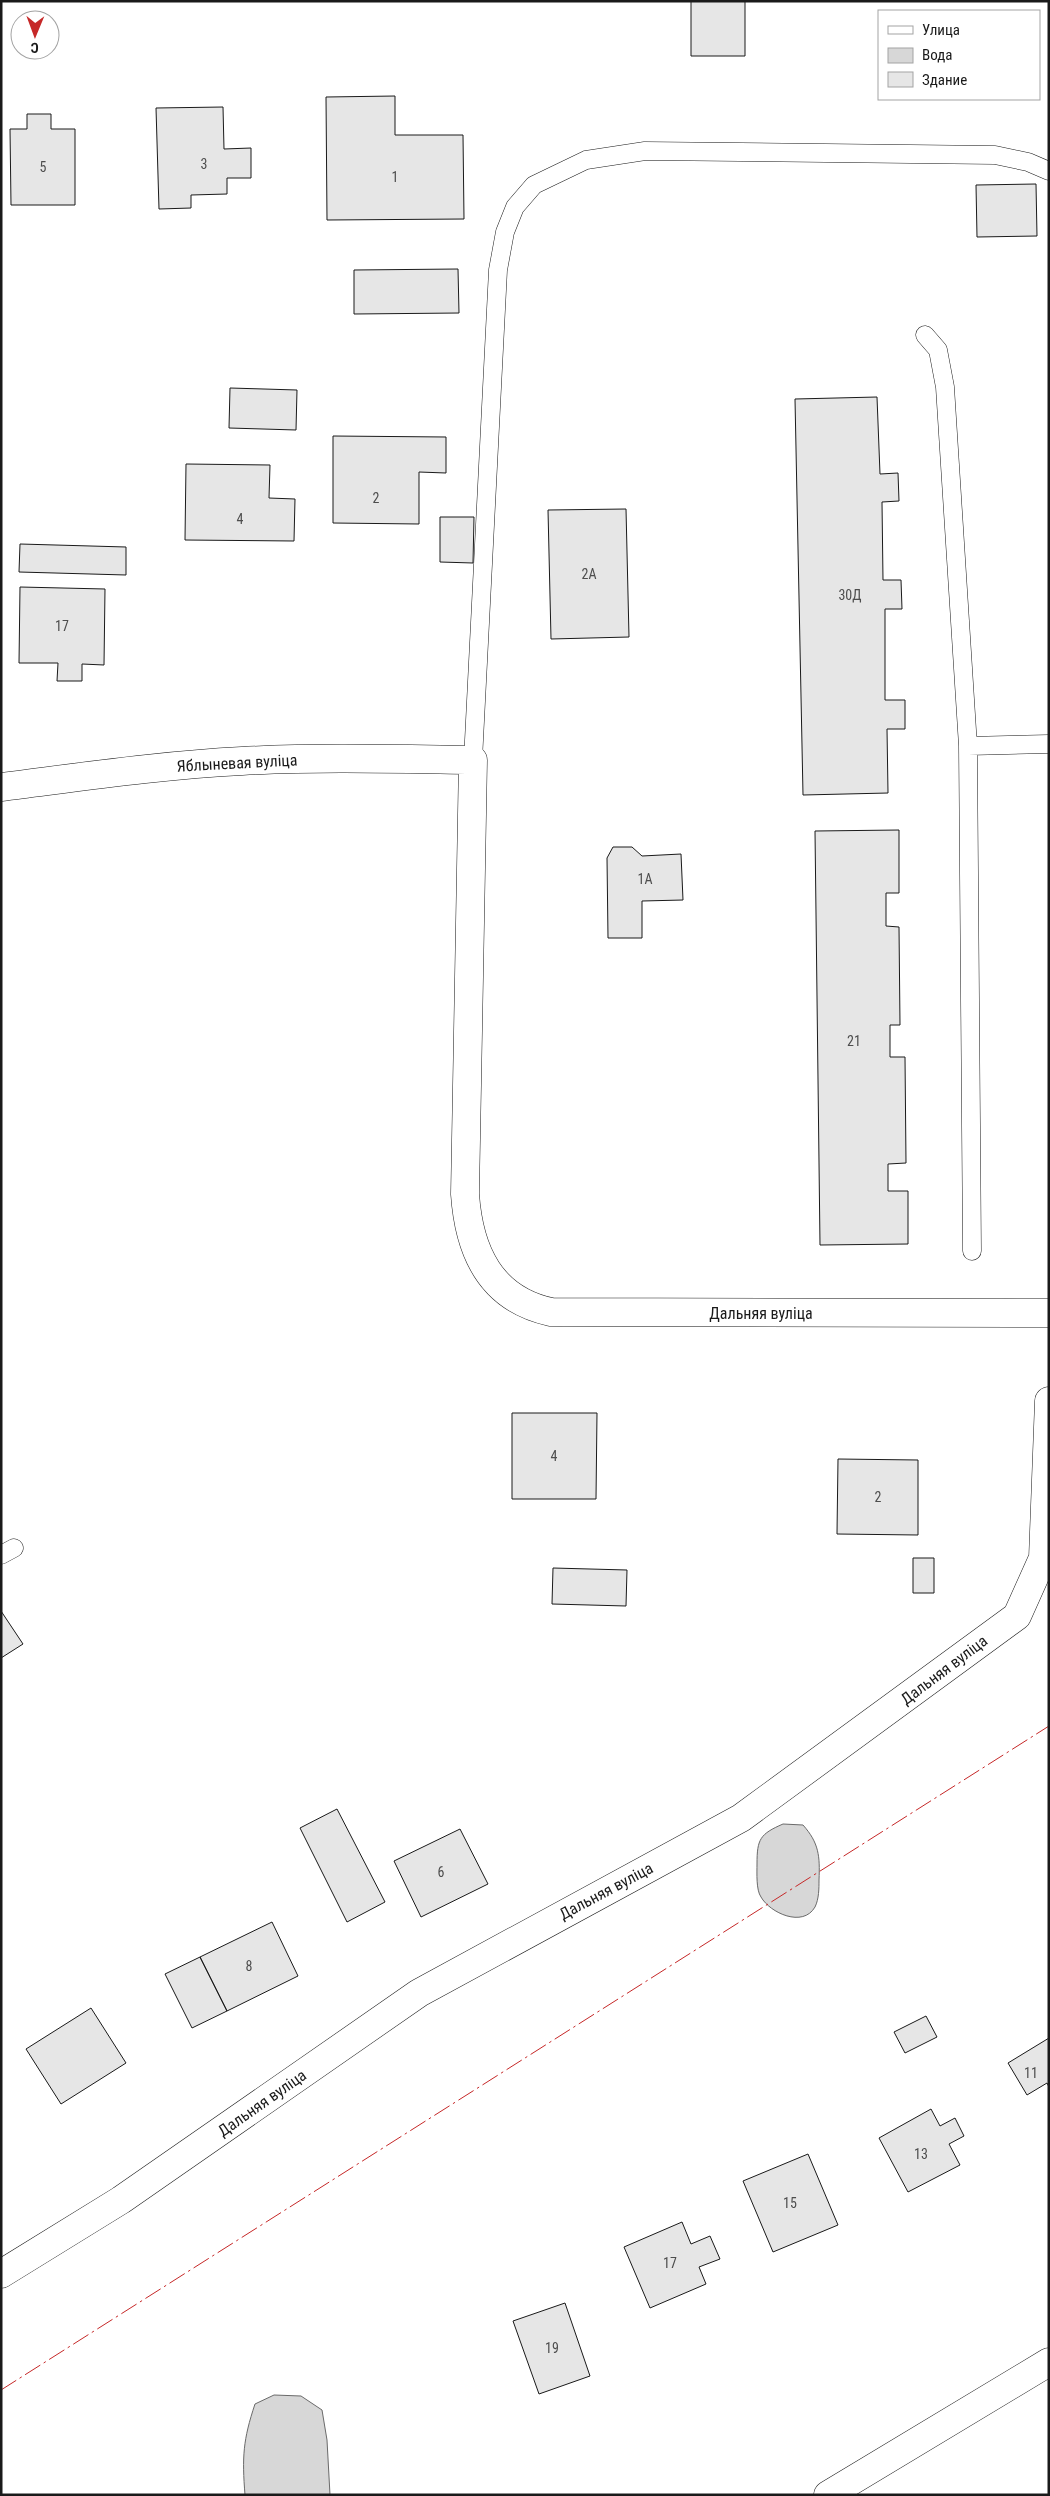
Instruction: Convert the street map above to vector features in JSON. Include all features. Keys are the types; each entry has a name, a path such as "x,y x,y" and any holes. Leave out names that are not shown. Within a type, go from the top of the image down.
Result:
{"street":[{"name":"Яблыневая вуліца","path":"1,787 134,770 241,761 473,760"},
{"name":"Дальняя вуліца","path":"473,760 465,1194 467,1218 486,1272 507,1294 531,1308 551,1312 1049,1313"},
{"name":"Дальняя вуліца","path":"1,2274 121,2200 419,1993 742,1818 1017,1616 1043,1558 1049,1401"},
{"path":"828,2495 1049,2362"}],"lane":[{"path":"473,760 498,270 504,232 515,207 534,185 586,160 645,151 995,155 1028,162 1049,171"},
{"path":"925,335 938,350 945,387 968,746 972,1251"},
{"path":"968,746 1049,744"}],"water":[{"path":"783,1824 803,1825 815,1844 819,1857 817,1901 810,1913 803,1917 787,1916 779,1913 765,1903 758,1890 757,1864 759,1843 765,1834"},
{"path":"274,2395 301,2396 322,2410 327,2440 330,2495 245,2495 244,2449 251,2417 255,2404"}],"building":[{"path":"691,1 745,1 745,56 691,56"},
{"path":"395,96 395,135 463,135 464,219 327,220 326,97"},
{"path":"223,107 224,149 251,148 251,178 227,178 227,194 191,195 191,208 159,209 156,108"},
{"path":"27,114 51,114 51,129 75,129 75,205 11,205 10,129 27,129"},
{"path":"1036,184 1037,236 977,237 976,185"},
{"path":"458,269 459,313 354,314 354,270"},
{"path":"230,388 297,390 296,430 229,428"},
{"path":"877,397 880,474 898,473 899,501 882,502 883,580 901,580 902,609 885,609 885,700 905,700 905,729 887,729 888,793 803,795 795,399"},
{"path":"333,436 446,437 446,473 419,472 419,524 333,523"},
{"path":"186,464 270,465 269,498 295,499 294,541 185,540"},
{"path":"626,509 629,637 551,639 548,510"},
{"path":"440,517 474,517 473,563 440,562"},
{"path":"20,544 126,547 126,575 19,572"},
{"path":"20,587 105,589 104,665 82,664 82,681 57,681 58,663 19,663"},
{"path":"899,830 899,893 886,893 886,926 899,927 900,1025 890,1025 890,1057 905,1057 906,1163 888,1164 888,1191 908,1191 908,1244 820,1245 815,831"},
{"path":"613,847 632,847 642,856 681,854 683,900 642,901 642,938 608,938 607,858"},
{"path":"512,1413 597,1413 596,1499 512,1499"},
{"path":"838,1459 918,1460 918,1535 837,1534"},
{"path":"913,1558 934,1558 934,1593 913,1593"},
{"path":"553,1568 627,1570 626,1606 552,1604"},
{"path":"1,1611 23,1644 1,1658"},
{"path":"337,1809 385,1902 347,1922 300,1828"},
{"path":"460,1829 488,1884 421,1917 394,1861"},
{"path":"272,1922 298,1976 227,2011 200,1957"},
{"path":"200,1957 227,2011 192,2028 165,1974"},
{"path":"91,2008 126,2063 61,2104 26,2049"},
{"path":"926,2016 937,2037 905,2053 894,2032"},
{"path":"1049,2038 1049,2087 1047,2083 1027,2095 1008,2063"},
{"path":"931,2109 940,2126 955,2118 964,2136 949,2144 960,2165 908,2192 879,2138"},
{"path":"808,2154 838,2225 773,2252 743,2181"},
{"path":"682,2222 691,2244 710,2236 720,2259 699,2267 706,2284 650,2308 624,2247"},
{"path":"565,2303 590,2376 539,2394 513,2321"}],"power":[{"path":"1,2390 1049,1726"}]}
